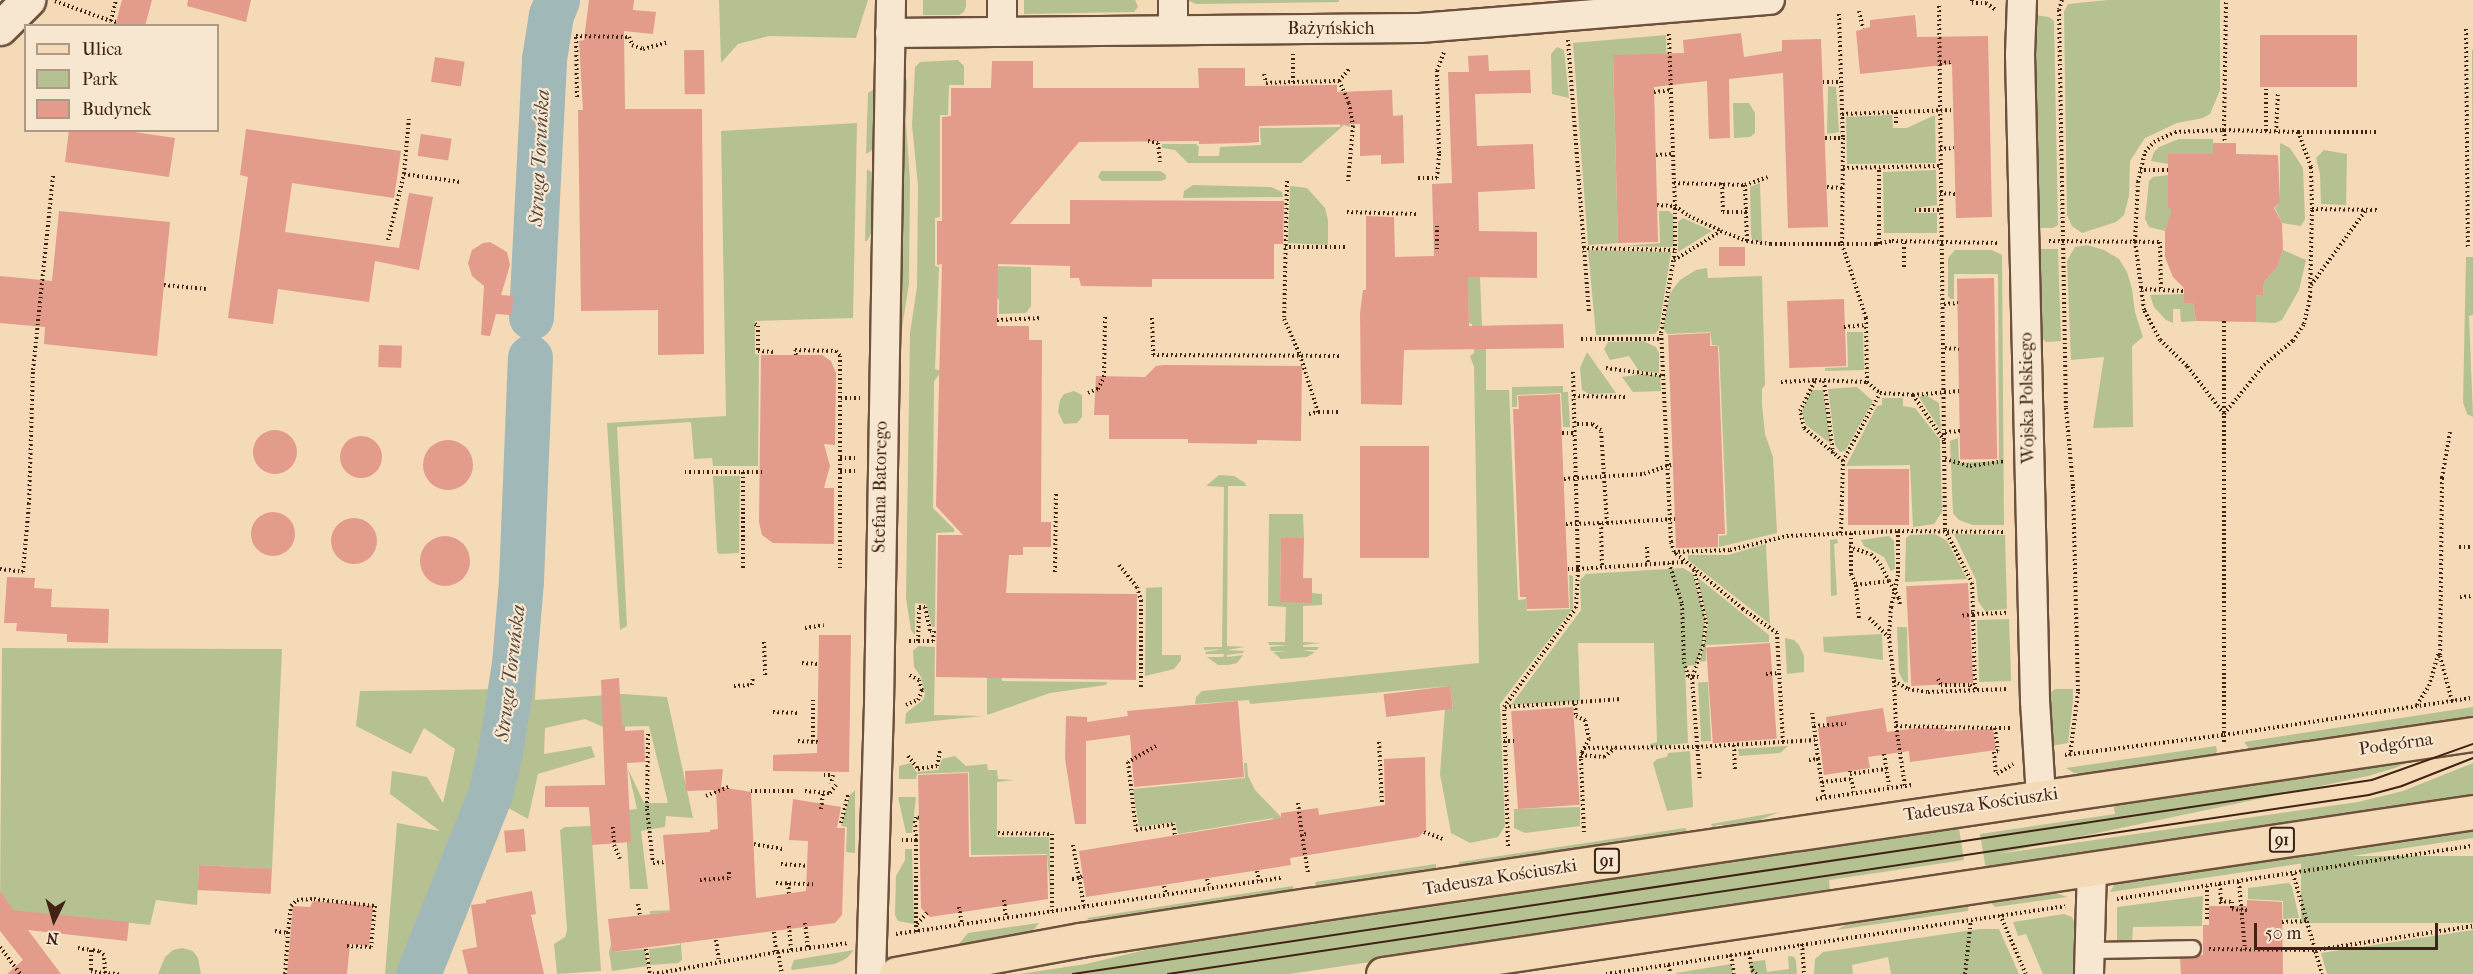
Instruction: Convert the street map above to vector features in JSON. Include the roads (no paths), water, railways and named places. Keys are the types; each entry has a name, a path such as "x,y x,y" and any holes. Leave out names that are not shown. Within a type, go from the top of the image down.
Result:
{"main road":[{"name":"Podgórna","path":"2319,756 2473,734"},
{"name":"Tadeusza Kościuszki","path":"896,974 1092,938 2319,756"},
{"name":"91","path":"1383,974 2473,812"}],"street":[{"path":"0,27 28,0"},
{"name":"Stefana Batorego","path":"871,974 878,722 891,0"},
{"path":"1002,0 1002,32"},
{"path":"1173,0 1173,30"},
{"name":"Bażyńskich","path":"890,33 1420,28 1770,0"},
{"name":"Wojska Polskiego","path":"2022,0 2025,242 2038,758 2041,796"},
{"path":"2089,962 2092,868"}],"lane":[{"path":"2089,962 2192,948"}],"waterway":[{"name":"Struga Toruńska","path":"531,317 544,59 551,15 557,0"},
{"name":"Struga Toruńska","path":"418,974 490,794 500,752 514,664 521,580 530,357"}],"tram line":[{"path":"1073,974 2372,780 2473,744"},
{"path":"1168,974 2369,795 2402,786 2473,758"}]}
